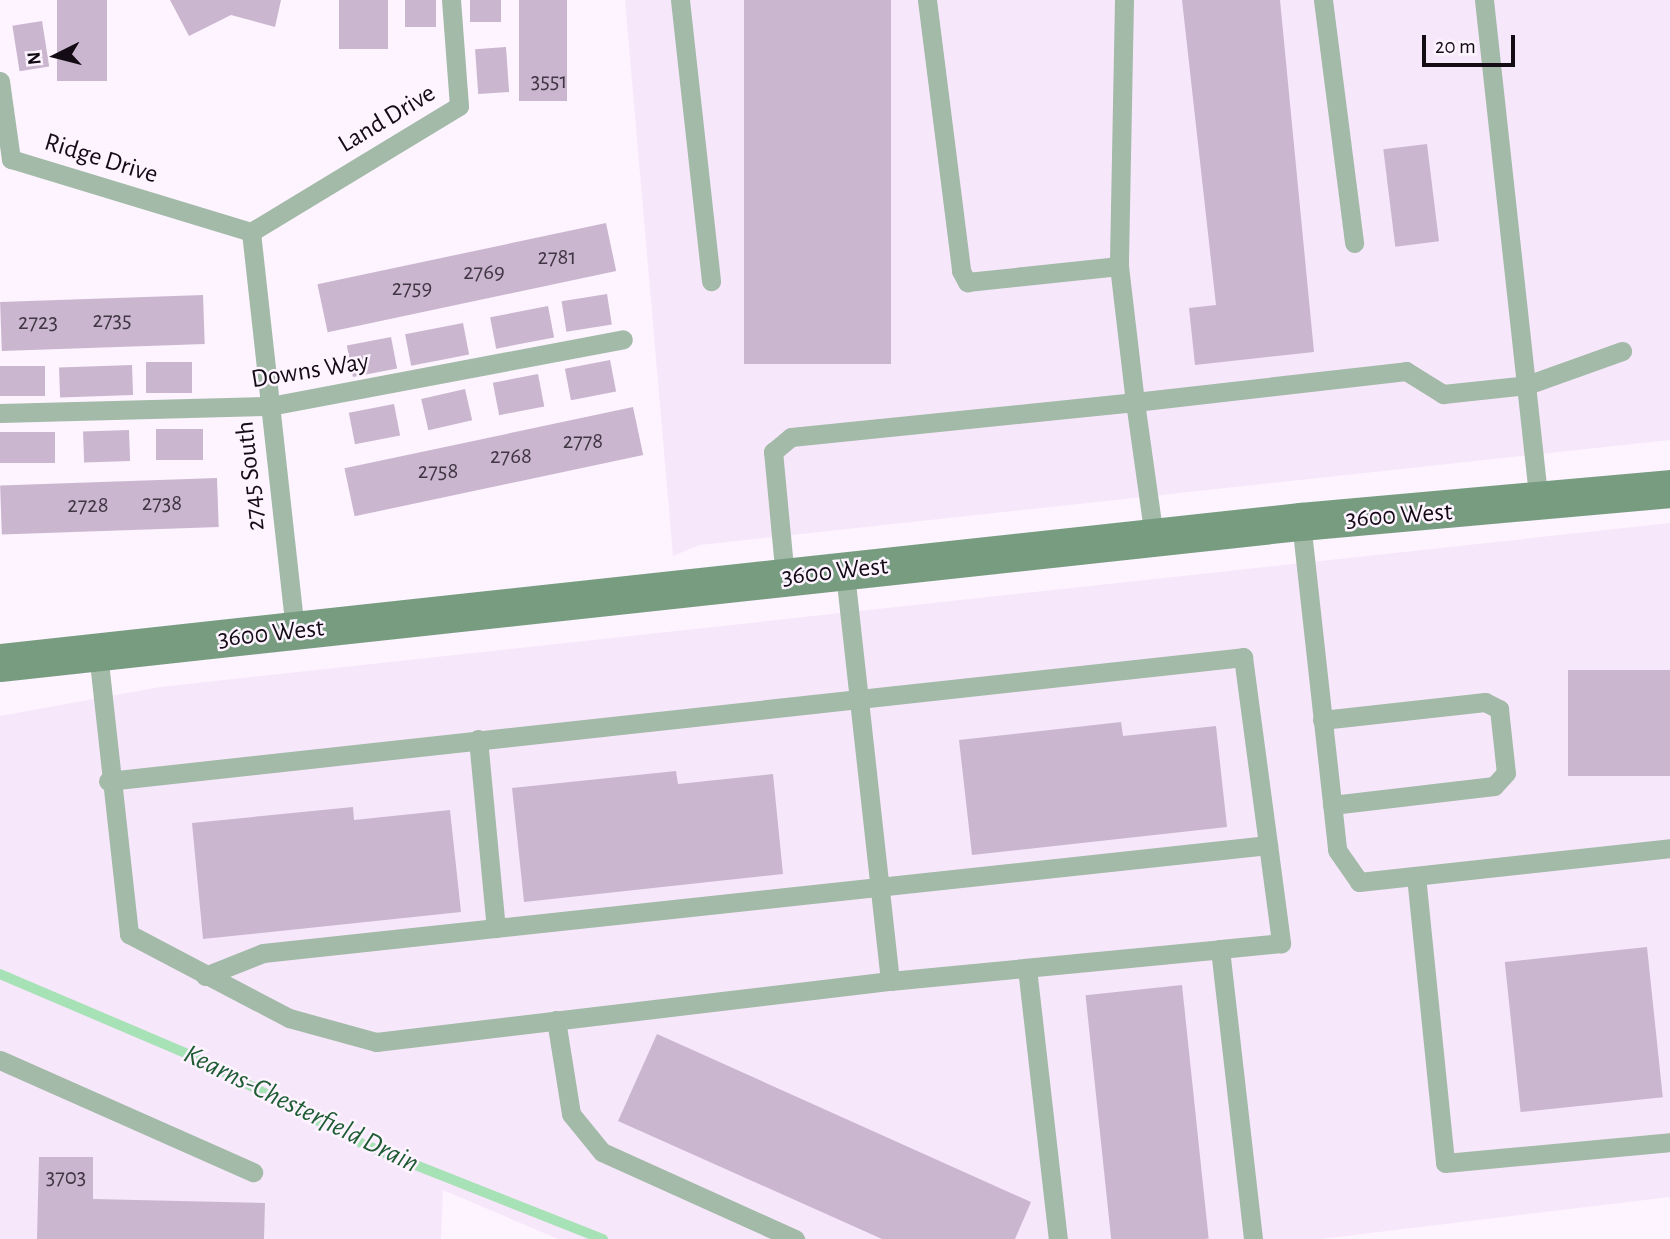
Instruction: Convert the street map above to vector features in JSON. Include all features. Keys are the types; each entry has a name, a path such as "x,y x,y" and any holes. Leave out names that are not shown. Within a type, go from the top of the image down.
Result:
{"street":[{"name":"3600 West","path":"0,663 1301,522 1539,504 1670,489"}],"lane":[{"name":"Land Drive","path":"251,232 459,106 451,0"},
{"path":"680,0 711,281"},
{"path":"927,0 961,271 967,282 1119,266"},
{"path":"1124,0 1119,266 1154,538"},
{"path":"1323,0 1354,243"},
{"path":"1484,0 1539,504"},
{"name":"Ridge Drive","path":"0,81 11,159 251,232"},
{"name":"2745 South","path":"251,232 295,631"},
{"name":"Downs Way","path":"0,413 270,406 623,339"},
{"path":"785,578 773,452 791,437 1406,371 1443,394 1527,385 1622,351"},
{"path":"1301,522 1337,850 1359,882 1670,848"},
{"path":"845,571 890,981"},
{"path":"97,653 108,781 129,934 289,1018 376,1042 890,981 1281,943 1243,657 858,696 108,781"},
{"path":"1322,720 1485,702 1499,709 1506,773 1494,786 1332,804"},
{"path":"478,739 496,928"},
{"path":"205,976 263,953 1268,845"},
{"path":"1416,876 1445,1163 1670,1142"},
{"path":"1220,949 1253,1239"},
{"path":"1027,968 1058,1239"},
{"path":"556,1020 571,1114 602,1152 795,1239"},
{"path":"0,1060 253,1172"}],"shaded area":[{"path":"625,0 1670,0 1670,440 700,545 673,556"},
{"path":"1670,523 1670,1197 1321,1239 558,1239 443,1190 441,1239 0,1239 0,716 160,687"}],"building":[{"path":"57,0 107,0 107,81 57,81"},
{"path":"170,0 281,0 275,27 231,15 189,36"},
{"path":"339,0 388,0 388,49 339,49"},
{"path":"405,0 436,0 436,27 405,27"},
{"path":"470,0 501,0 501,22 470,22"},
{"path":"519,0 567,0 567,101 519,101"},
{"path":"744,0 891,0 891,364 744,364"},
{"path":"1182,0 1280,0 1314,352 1195,365 1189,308 1216,305"},
{"path":"42,21 49,66 20,71 12,26"},
{"path":"506,47 509,92 478,94 475,49"},
{"path":"1427,144 1439,241 1395,247 1383,149"},
{"path":"606,223 616,271 328,332 317,284"},
{"path":"607,294 612,325 566,332 562,301"},
{"path":"203,295 205,344 2,351 0,302"},
{"path":"548,306 554,337 496,349 490,317"},
{"path":"463,323 469,354 411,366 405,334"},
{"path":"391,337 397,368 353,377 347,346"},
{"path":"610,360 616,391 571,400 565,369"},
{"path":"146,362 192,362 192,393 146,393"},
{"path":"132,365 133,395 60,398 59,368"},
{"path":"0,366 45,366 45,396 0,396"},
{"path":"538,374 544,406 499,415 493,383"},
{"path":"465,389 472,420 428,430 421,399"},
{"path":"394,404 400,435 355,444 349,413"},
{"path":"633,407 643,455 355,516 344,468"},
{"path":"156,429 203,429 203,460 156,460"},
{"path":"129,430 130,461 84,463 83,432"},
{"path":"0,432 55,432 55,463 0,463"},
{"path":"217,478 219,527 2,535 0,486"},
{"path":"1568,670 1670,670 1670,776 1568,776"},
{"path":"1121,722 1123,736 1216,726 1227,827 972,855 959,740"},
{"path":"676,771 678,784 773,774 783,874 524,902 512,788"},
{"path":"353,807 354,820 450,810 461,912 203,939 192,823"},
{"path":"1647,947 1663,1097 1521,1112 1505,962"},
{"path":"1182,985 1209,1239 1111,1239 1086,995"},
{"path":"657,1034 1031,1202 1015,1239 882,1239 618,1121"},
{"path":"39,1157 93,1157 93,1199 265,1203 264,1239 37,1239"}],"waterway":[{"name":"Kearns-Chesterfield Drain","path":"0,974 195,1057 365,1145 603,1239"}]}
